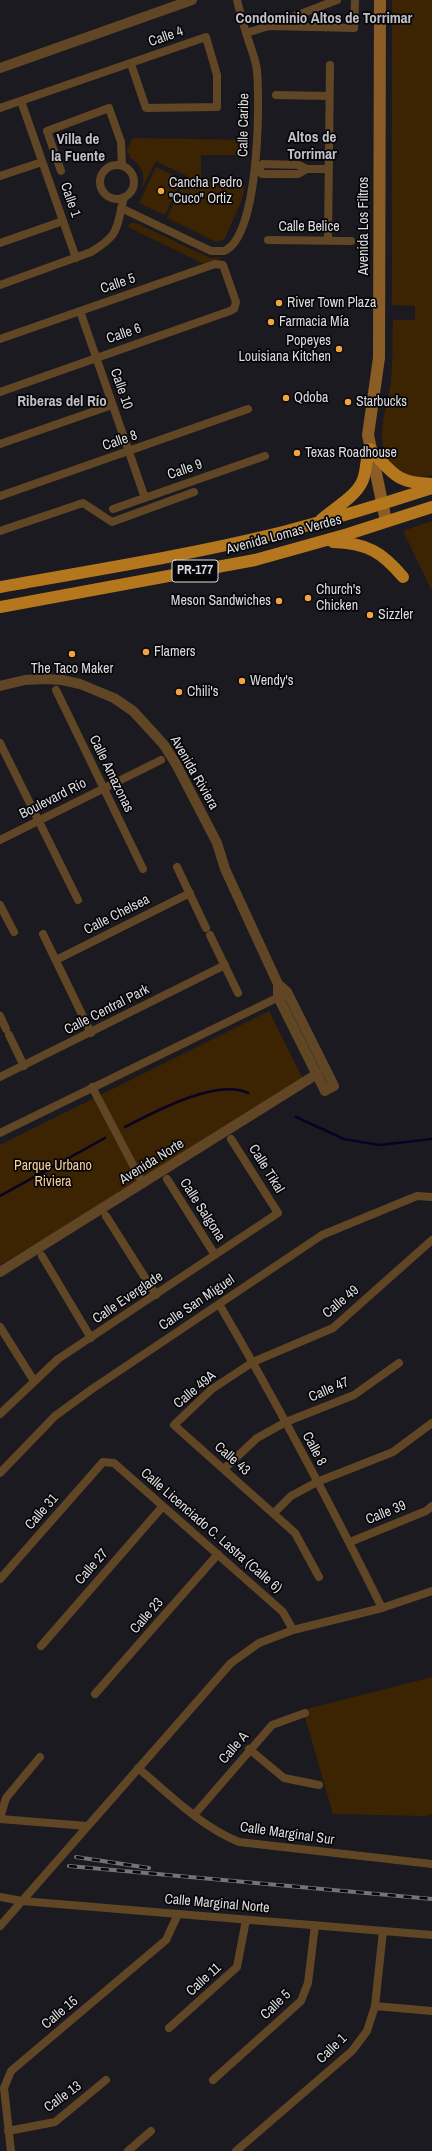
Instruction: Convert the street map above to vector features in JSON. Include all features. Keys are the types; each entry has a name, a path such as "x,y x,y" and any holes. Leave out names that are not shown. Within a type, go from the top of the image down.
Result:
{"highway":[{"path":"319,522 356,491 362,483 365,475 366,457 370,449 388,470 399,479 432,484"},
{"name":"Avenida Lomas Verdes","path":"0,587 219,546 319,522 432,488"},
{"name":"Avenida Lomas Verdes","path":"0,607 232,565 322,541 432,507"},
{"path":"322,541 347,542 368,547 384,557 403,577"}],"main road":[{"name":"Avenida Los Filtros","path":"380,0 379,358 368,435 386,521"}],"street":[{"path":"0,68 192,0"},
{"name":"Calle Caribe","path":"121,208 211,251 224,251 232,246 239,233 251,202 258,168 257,69 237,0"},
{"path":"246,33 269,26 337,0"},
{"path":"269,26 354,28 355,0"},
{"name":"Calle 4","path":"0,108 206,37 217,75 217,107 146,108 130,64"},
{"path":"328,240 330,64"},
{"path":"276,95 329,96"},
{"name":"Calle 1","path":"21,101 76,258"},
{"path":"61,172 47,131 109,108 121,142 122,165"},
{"path":"0,176 42,162"},
{"path":"307,169 298,174 262,174 258,168 263,164 289,164 299,165 307,169 328,170"},
{"path":"273,164 273,174"},
{"path":"289,164 289,174"},
{"path":"113,165 122,165 131,172 134,179 132,190 124,197 118,199 110,197 103,191 100,183 102,174 113,165"},
{"path":"0,284 91,252 112,237 120,224 121,208 124,197"},
{"path":"0,243 63,221"},
{"name":"Calle Belice","path":"268,240 350,241"},
{"name":"Calle 5","path":"0,339 215,264 223,265 230,287"},
{"name":"Calle 6","path":"0,392 233,310 236,302 230,287"},
{"name":"Calle 10","path":"80,311 145,498"},
{"path":"0,444 112,405"},
{"name":"Calle 8","path":"0,496 248,409"},
{"name":"Calle 9","path":"113,509 265,456"},
{"path":"0,531 83,503 112,522 194,492"},
{"name":"Avenida Riviera","path":"0,686 25,680 46,679 62,680 80,684 114,698 133,711 156,736 176,764 217,843 225,869 325,1091 334,1086 283,995"},
{"name":"Calle Amazonas","path":"56,690 143,869"},
{"path":"0,743 78,900"},
{"name":"Boulevard Río","path":"0,840 160,760"},
{"path":"177,867 238,993"},
{"name":"Calle Chelsea","path":"56,960 190,893"},
{"path":"0,905 14,932"},
{"path":"42,934 91,1032"},
{"name":"Calle Central Park","path":"0,1077 225,965"},
{"path":"0,1132 283,995"},
{"path":"0,1016 24,1066"},
{"name":"Avenida Norte","path":"0,1272 317,1074"},
{"path":"92,1087 143,1184"},
{"name":"Calle Tikal","path":"231,1139 278,1213"},
{"name":"Calle Salgona","path":"166,1179 215,1255"},
{"name":"Calle San Miguel","path":"0,1472 55,1416 92,1389 322,1235 417,1196 432,1197"},
{"name":"Calle Everglade","path":"0,1414 58,1360 278,1213"},
{"path":"106,1216 156,1294"},
{"name":"Calle 49","path":"253,1362 333,1328 432,1240"},
{"path":"42,1256 91,1338"},
{"name":"Calle 8","path":"219,1304 286,1422 350,1542 382,1608"},
{"path":"0,1327 34,1381"},
{"name":"Calle 49A","path":"174,1425 212,1389 253,1362"},
{"name":"Calle 47","path":"224,1469 257,1438 286,1422 354,1395 399,1363"},
{"path":"274,1513 291,1496 317,1482 393,1452 432,1423"},
{"name":"Calle 43","path":"174,1425 295,1533 318,1577"},
{"name":"Calle Licenciado C. Lastra (Calle 6)","path":"103,1462 114,1463 218,1554 283,1612 293,1630"},
{"name":"Calle 31","path":"0,1579 103,1462"},
{"name":"Calle 27","path":"41,1646 163,1506"},
{"name":"Calle 39","path":"350,1542 426,1511 432,1506"},
{"name":"Calle 23","path":"95,1694 218,1554"},
{"path":"0,1926 230,1663 259,1643 293,1630 382,1608 432,1592"},
{"name":"Calle A","path":"194,1816 272,1725 305,1714"},
{"path":"250,1749 284,1778 319,1785"},
{"path":"40,1757 6,1798 0,1818 87,1826"},
{"name":"Calle Marginal Sur","path":"138,1768 194,1816 220,1834 239,1842 432,1864"},
{"name":"Calle Marginal Norte","path":"0,1898 432,1935"},
{"name":"Calle 15","path":"11,2151 4,2088 11,2071 166,1940 178,1914"},
{"name":"Calle 11","path":"169,2028 237,1967 246,1920"},
{"name":"Calle 5","path":"213,2080 301,2001 308,1983 315,1925"},
{"name":"Calle 1","path":"236,2151 352,2051 367,2031 375,2006 383,1930"},
{"path":"375,2006 432,2011"},
{"name":"Calle 13","path":"8,2131 55,2122 106,2080"},
{"path":"128,2151 151,2132"}],"green space":[{"path":"392,0 432,0 432,475 423,476 412,476 400,471 391,463 385,453 382,442 382,430 391,382 393,320 415,320 415,306 392,305"},
{"path":"133,138 248,140 248,155 201,155 201,179 245,185 241,202 224,240 216,242 167,218 187,176 156,161 140,193 143,182 142,172 138,164 129,157 130,154 126,152"},
{"name":"Cancha Pedro \"Cuco\" Ortiz","path":"156,167 182,179 165,215 139,203"},
{"path":"130,223 136,223 210,258 225,257 204,264 128,227"},
{"path":"432,521 432,591 403,531"},
{"name":"Parque Urbano Riviera","path":"269,1011 303,1079 185,1154 0,1265 0,1145"},
{"path":"432,1677 432,1814 424,1816 333,1814 303,1710"}],"waterway":[{"path":"125,1127 168,1106 203,1093 220,1090 235,1090 248,1093"},
{"path":"296,1117 344,1139 379,1145 432,1139"},
{"path":"0,1196 105,1138"}],"railway":[{"path":"76,1857 149,1868"},
{"path":"69,1866 432,1899"}],"place":[{"name":"Cancha Pedro \"Cuco\" Ortiz","path":"161,191"},
{"name":"River Town Plaza","path":"279,303"},
{"name":"Farmacia Mía","path":"271,322"},
{"name":"Popeyes Louisiana Kitchen","path":"339,349"},
{"name":"Qdoba","path":"286,398"},
{"name":"Starbucks","path":"348,402"},
{"name":"Texas Roadhouse","path":"297,453"},
{"name":"Church's Chicken","path":"308,598"},
{"name":"Meson Sandwiches","path":"279,601"},
{"name":"Sizzler","path":"370,615"},
{"name":"Flamers","path":"146,652"},
{"name":"The Taco Maker","path":"72,654"},
{"name":"Wendy's","path":"242,681"},
{"name":"Chili's","path":"179,692"}],"district":[{"name":"Condominio Altos de Torrimar","path":"324,19"},
{"name":"Altos de Torrimar","path":"312,146"},
{"name":"Villa de la Fuente","path":"78,148"},
{"name":"Riberas del Río","path":"62,402"}]}
